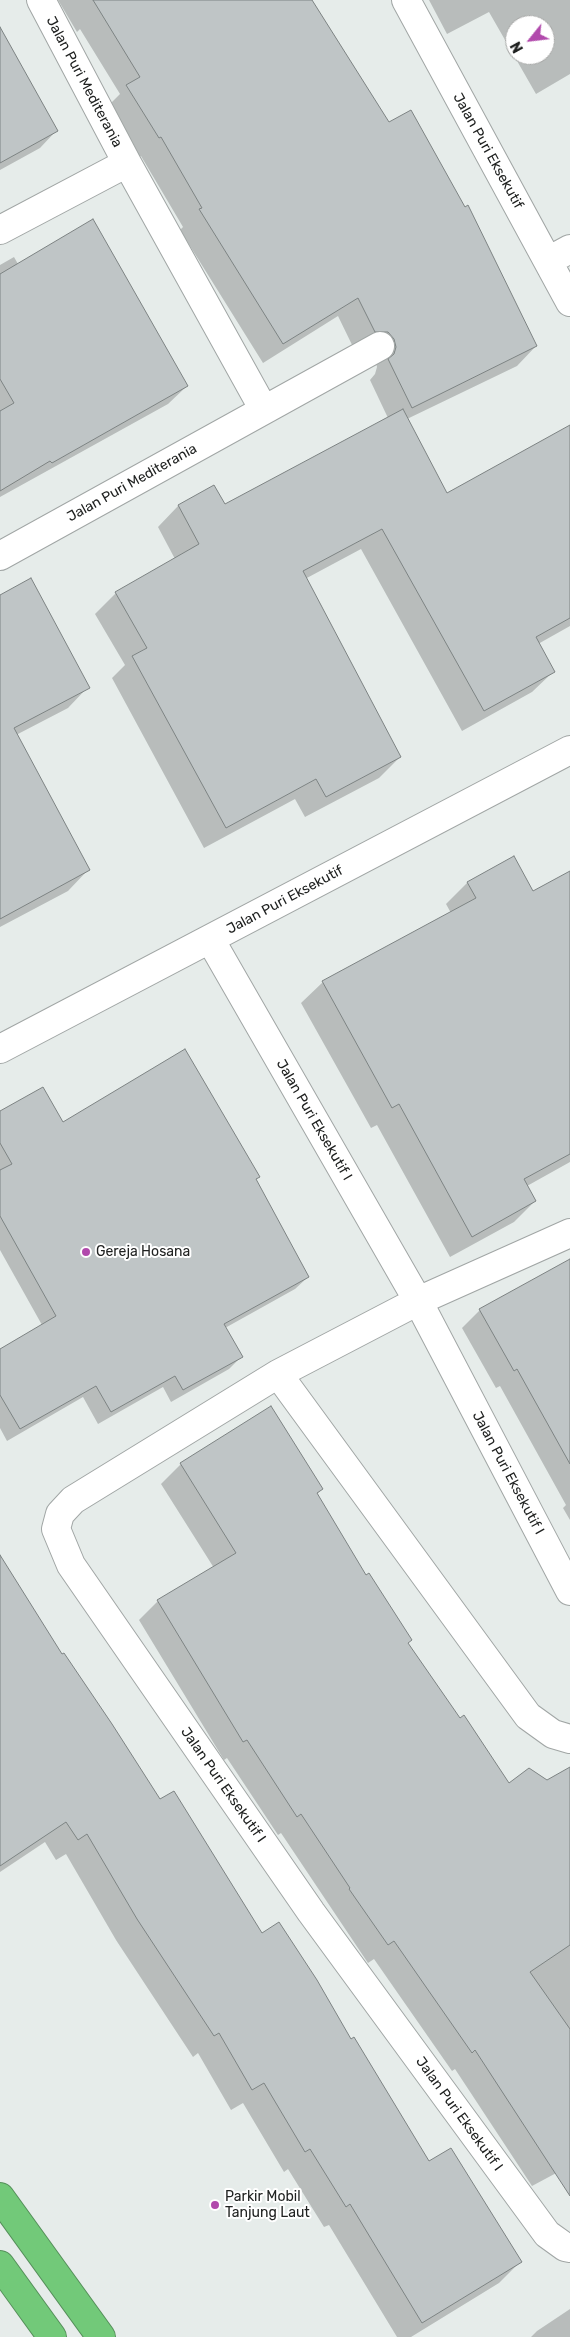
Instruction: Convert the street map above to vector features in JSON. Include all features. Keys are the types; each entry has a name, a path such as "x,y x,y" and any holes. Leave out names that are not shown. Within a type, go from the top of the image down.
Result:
{"highway":[{"path":"0,2196 101,2337"},
{"path":"0,2265 52,2337"}],"street":[{"name":"Jalan Puri Mediterania","path":"41,0 127,163 264,410"},
{"name":"Jalan Puri Eksekutif","path":"406,0 559,255 570,302"},
{"name":"Jalan Puri Mediterania","path":"0,230 127,163"},
{"name":"Jalan Puri Mediterania","path":"0,556 380,346"},
{"name":"Jalan Puri Eksekutif","path":"0,1049 570,750"},
{"name":"Jalan Puri Eksekutif I","path":"210,939 418,1302 570,1591"},
{"name":"Jalan Puri Eksekutif I","path":"570,1233 418,1302 278,1374 73,1500 60,1514 56,1529 71,1565 311,1912 547,2234 564,2247 570,2248"},
{"path":"278,1374 528,1716 553,1734 570,1739"}],"building":[{"path":"93,0 312,0 389,122 411,110 465,207 468,205 537,346 412,408 388,359 394,354 396,347 394,339 388,332 375,332 358,298 283,344 199,209 202,208 161,137 159,138 126,85 140,77"},
{"path":"0,27 58,131 0,163"},
{"path":"93,219 188,386 52,463 50,461 0,491 0,411 14,403 0,379 0,274"},
{"path":"403,409 447,493 570,425 570,618 536,637 555,672 484,711 382,529 303,571 401,757 326,797 316,779 226,828 132,656 147,648 115,592 199,544 178,505 214,485 225,504"},
{"path":"31,578 90,688 14,728 90,870 0,919 0,595"},
{"path":"514,856 533,891 570,871 570,1154 524,1179 536,1201 472,1237 399,1104 392,1108 322,981 476,898 467,882"},
{"path":"185,1049 260,1177 256,1179 309,1277 224,1324 243,1357 183,1390 175,1376 111,1412 96,1386 20,1429 0,1395 0,1349 56,1316 0,1216 0,1170 12,1164 0,1143 0,1111 43,1087 63,1122"},
{"path":"570,1259 570,1464 517,1369 514,1371 479,1309"},
{"path":"271,1406 323,1489 317,1493 366,1575 369,1573 412,1640 408,1643 460,1718 464,1715 509,1783 529,1768 547,1780 570,1767 570,1945 530,1972 570,2029 570,2196 475,2050 472,2053 394,1941 388,1945 349,1889 301,1814 297,1817 247,1740 243,1742 157,1600 236,1553 180,1463"},
{"path":"0,1555 62,1654 64,1653 112,1724 160,1799 174,1791 262,1933 279,1922 317,1980 351,2039 354,2037 429,2161 451,2148 522,2262 422,2323 350,2204 346,2207 310,2149 305,2152 264,2083 252,2090 219,2033 214,2036 137,1919 87,1834 78,1840 66,1822 0,1866"}],"place":[{"name":"Gereja Hosana","path":"86,1252"},
{"name":"Parkir Mobil Tanjung Laut","path":"215,2205"}]}
